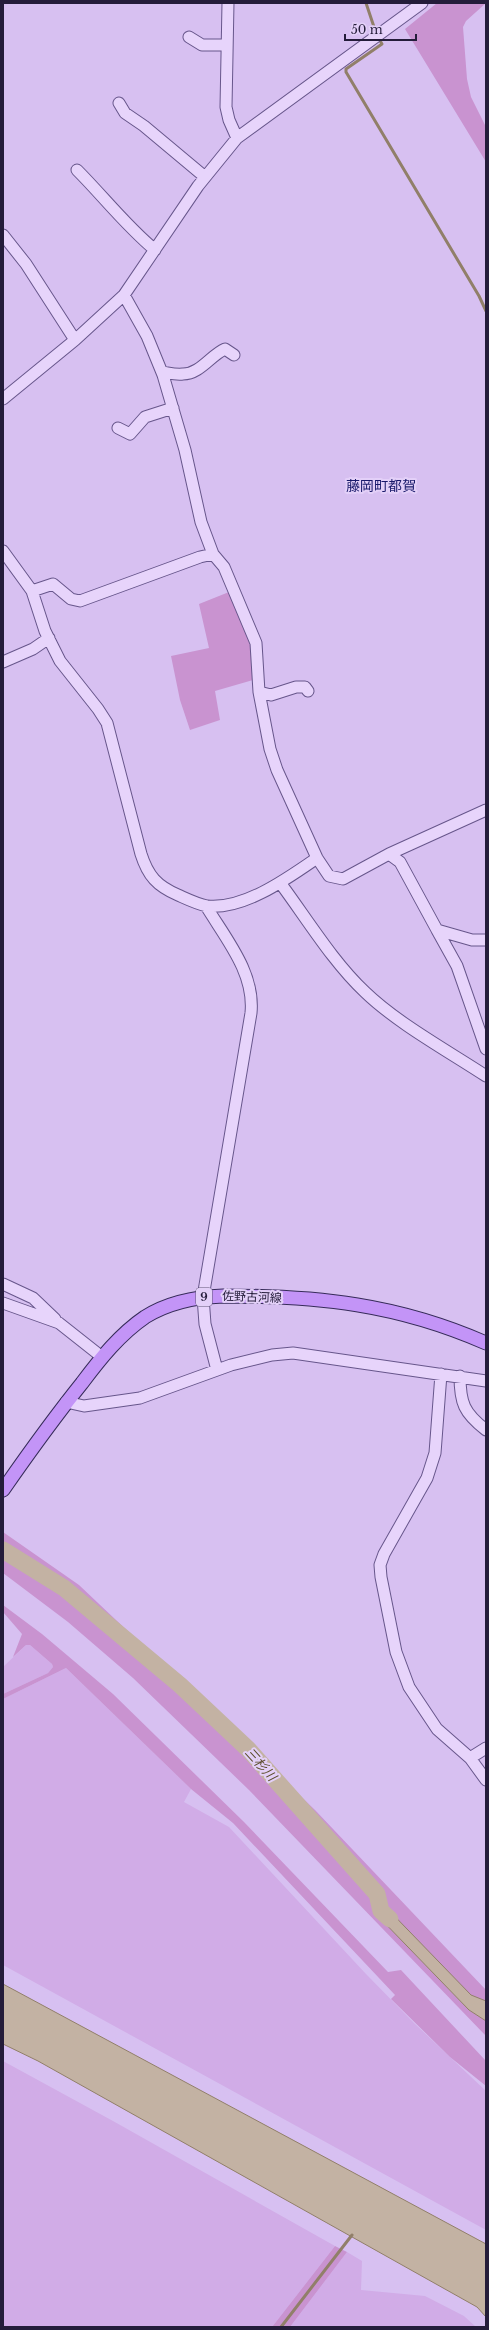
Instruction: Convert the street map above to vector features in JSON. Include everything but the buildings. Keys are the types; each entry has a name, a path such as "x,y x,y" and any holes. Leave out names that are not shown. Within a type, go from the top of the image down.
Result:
{"main road":[{"name":"佐野古河線","path":"3,1490 66,1402 102,1357 130,1328 145,1317 169,1305 203,1297 246,1296 346,1302 417,1317 452,1328 486,1343"}],"street":[{"path":"228,3 226,107 229,120 237,138"},
{"path":"3,399 75,340 124,295 205,177 237,138 422,3"},
{"path":"190,37 202,45 227,45"},
{"path":"119,103 125,113 144,126 205,177"},
{"path":"77,170 106,199 138,237 155,250"},
{"path":"3,235 26,264 75,340"},
{"path":"124,295 147,336 162,372 173,408 201,522 214,554 224,568 256,643 259,692 270,749 317,858 329,876 343,879 389,854 486,810"},
{"path":"162,372 185,375 197,370 218,352 225,349 234,355"},
{"path":"118,428 130,434 145,417 173,408"},
{"path":"3,551 32,591 48,638 60,661 98,709 106,724 146,870 158,885 206,906 226,905 280,884 317,858"},
{"path":"32,591 52,584 71,599 80,601 192,560 214,554"},
{"path":"3,662 33,649 48,638"},
{"path":"259,692 270,696 296,687 305,687 308,691"},
{"path":"389,854 400,862 457,966 486,1049"},
{"path":"280,884 330,950 365,992 420,1033 486,1076"},
{"path":"206,906 244,970 252,993 252,1002 203,1297 205,1324 217,1370"},
{"path":"437,930 472,940 486,940"},
{"path":"3,1284 34,1298 59,1323 102,1357"},
{"path":"3,1303 59,1323"},
{"path":"66,1402 84,1406 140,1398 248,1360 293,1353 460,1376 486,1381"},
{"path":"441,1374 435,1453 427,1478 384,1554 380,1565 381,1577 396,1652 410,1688 437,1730 470,1758 486,1780"},
{"path":"460,1376 460,1399 466,1412 486,1430"},
{"path":"470,1758 486,1748"}],"shaded area":[{"path":"437,3 486,3 466,21 463,27 467,79 471,97 486,127 486,162 405,29"},
{"path":"229,592 251,641 253,680 215,691 220,720 190,730 180,700 171,656 209,648 199,604"},
{"path":"3,1532 79,1585 315,1810 486,1990 486,2001 471,1996 377,1898 372,1897 376,1914 469,2010 486,2021 486,2036 249,1790 133,1678 68,1622 3,1573"},
{"path":"3,1605 42,1634 113,1694 244,1822 388,1972 401,1970 486,2061 486,2086 450,2057 391,1999 395,1995 233,1823 191,1789 66,1668 3,1699 3,1694 48,1673 53,1667 52,1664 30,1645 26,1645 13,1657 22,1634 3,1612"},
{"path":"26,1645 30,1645 52,1664 53,1667 48,1673 3,1694 3,1667"},
{"path":"66,1668 191,1789 184,1802 229,1827 366,1974 414,2023 486,2091 486,2230 3,1965 3,1699"},
{"path":"372,1896 377,1898 471,1995 486,2001 486,2021 469,2010 376,1914"},
{"path":"3,1984 486,2244 486,2317 477,2307 38,2061 3,2044"},
{"path":"3,2061 335,2246 272,2327 3,2327"},
{"path":"335,2246 347,2252 290,2327 272,2327"},
{"path":"347,2252 362,2261 361,2290 425,2296 464,2316 476,2327 290,2327"}],"waterway":[{"path":"366,3 376,33"},
{"path":"379,39 382,44 346,69 346,72 479,296 486,311"},
{"name":"三杉川","path":"3,1550 64,1588 180,1685 248,1749 377,1894 381,1911 390,1919"},
{"path":"281,2327 352,2235"}],"district":[{"name":"藤岡町都賀","path":"381,486"}]}
